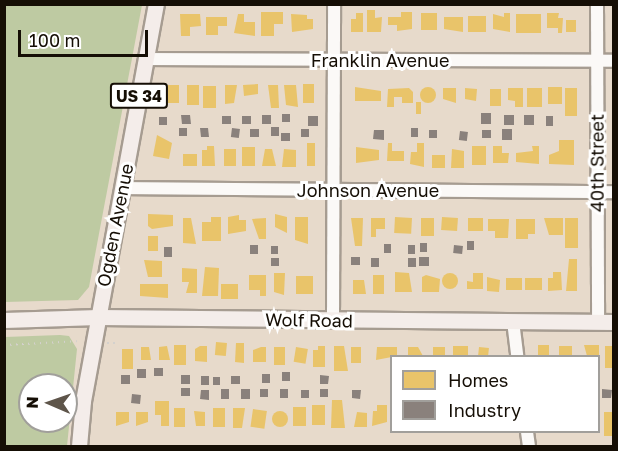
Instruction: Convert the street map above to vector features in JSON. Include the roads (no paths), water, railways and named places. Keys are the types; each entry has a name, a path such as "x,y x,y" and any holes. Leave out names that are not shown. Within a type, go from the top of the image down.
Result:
{"main road":[{"name":"Ogden Avenue","path":"78,447 98,317 156,4"},
{"name":"Wolf Road","path":"4,320 98,317 614,322"}],"street":[{"path":"333,320 334,4"},
{"name":"40th Street","path":"597,4 598,321"},
{"name":"Franklin Avenue","path":"146,59 614,61"},
{"name":"Johnson Avenue","path":"122,188 614,192"},
{"path":"513,321 517,355"}]}
